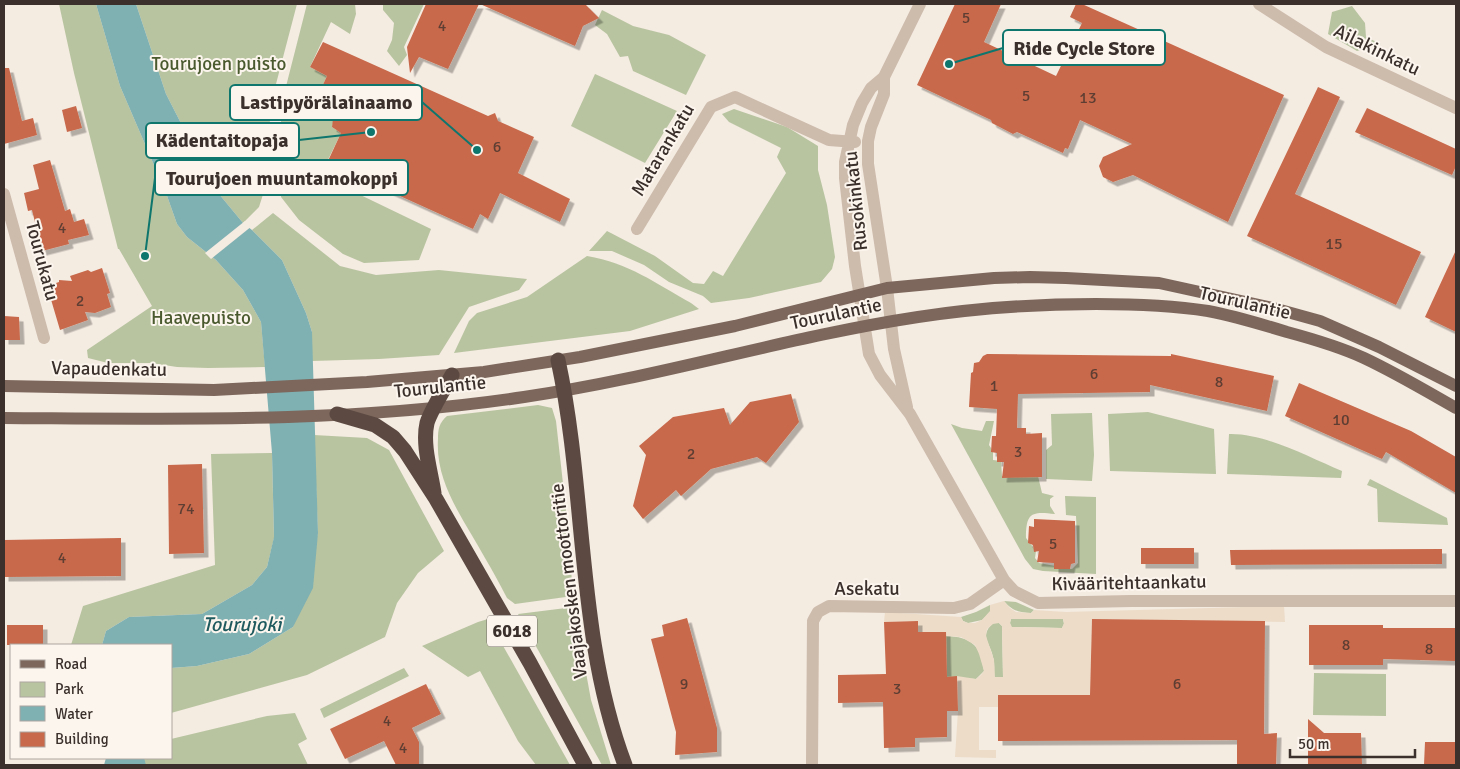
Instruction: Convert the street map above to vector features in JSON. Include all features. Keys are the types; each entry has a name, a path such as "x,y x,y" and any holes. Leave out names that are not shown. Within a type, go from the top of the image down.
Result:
{"highway":[{"name":"Vaajakosken moottoritie","path":"558,360 565,390 576,474 582,557 598,673 613,733 625,765"},
{"path":"436,499 426,444 426,430 430,417 452,375"},
{"name":"6018","path":"337,414 374,419 405,450 436,499"},
{"name":"Vaajakosken moottoritie","path":"436,499 530,663 585,765"}],"main road":[{"name":"Tourulantie","path":"214,390 367,382 484,372 558,360 735,326 887,288 994,278 1066,278 1159,282 1218,295 1320,321 1379,347 1456,386"},
{"name":"Tourulantie","path":"374,419 435,407 524,397 662,372 865,326 995,307 1041,304 1155,304 1210,312 1300,335 1362,357 1456,408"},
{"name":"Vapaudenkatu","path":"4,386 214,390"},
{"path":"4,418 209,419 337,414"}],"street":[{"name":"Rusokinkatu","path":"860,294 845,178 848,142 862,103 872,88 884,78 920,4"},
{"name":"Ailakinkatu","path":"1259,4 1326,47 1456,108"},
{"name":"Rusokinkatu","path":"884,78 884,94 871,127 868,141 868,164 891,322"},
{"name":"Matarankatu","path":"637,229 712,107 735,97 829,140 848,142 868,141"},
{"name":"Tourukatu","path":"4,194 44,338"},
{"name":"Kivääritehtaankatu","path":"860,294 869,354 880,375 908,411 1004,580 1014,591 1023,596 1038,603 1131,601 1456,602"},
{"name":"Kivääritehtaankatu","path":"891,322 894,349 908,411"},
{"name":"Asekatu","path":"812,765 813,621 818,612 829,606 954,608 970,604 1004,580"}],"green space":[{"name":"Haavepuisto","path":"59,4 96,4 120,86 166,193 177,224 187,237 216,260 243,290 261,322 265,367 177,367 151,363 108,363 88,358 87,350 152,306 118,249 74,73"},
{"name":"Tourujoen puisto","path":"136,4 297,4 271,103 266,185 259,207 243,223 209,181 166,94"},
{"path":"307,4 355,4 356,14 350,34 331,22 310,67 327,76 312,108 336,121 332,127 341,133 323,170 346,188 431,229 419,260 364,263 343,254 299,220 281,197 281,106"},
{"path":"383,4 424,4 404,47 407,55 399,66 387,51 392,40 394,23 383,10"},
{"path":"1352,6 1365,23 1366,37 1381,44 1357,51 1328,34 1332,12"},
{"path":"602,10 633,26 669,35 706,55 686,95 633,71 628,56 620,57 607,34 595,25"},
{"path":"595,74 677,111 645,163 571,126"},
{"path":"734,109 787,127 818,146 818,170 827,205 835,257 832,269 821,282 749,298 711,303 703,296 669,282 644,265 612,251 589,251 607,231 655,256 693,283 704,284 713,271 723,276 786,173 777,157 781,148 729,122 722,114"},
{"path":"273,213 340,266 376,275 439,270 527,279 519,290 469,307 439,355 312,361 312,332 306,313 282,260 252,230"},
{"path":"587,256 616,263 629,269 699,309 630,331 454,353 469,321 477,313 527,297"},
{"path":"538,405 552,408 556,421 568,528 573,596 515,604 507,598 446,487 438,456 438,432 439,426 447,416"},
{"path":"1148,412 1214,429 1216,474 1110,471 1108,414"},
{"path":"1092,413 1094,455 1092,481 1046,479 1046,450 1052,445 1051,414"},
{"path":"986,421 994,421 989,445 993,451 993,460 1001,461 1002,476 1038,476 1042,493 1054,496 1050,499 1050,506 1055,514 1035,514 1027,523 1026,538 1036,551 1035,558 1039,563 1072,569 1078,563 1076,516 1066,515 1065,496 1096,497 1096,574 1033,569 1025,559 951,424 982,431"},
{"path":"1229,434 1257,437 1286,447 1342,471 1341,478 1227,474"},
{"path":"314,435 367,438 389,450 444,551 418,573 397,603 385,637 307,675 172,713 172,668 197,666 249,654 293,627 318,533"},
{"path":"272,453 274,538 267,567 252,585 202,614 129,617 106,631 102,644 71,644 83,606 215,565 211,454"},
{"path":"1370,479 1447,518 1448,525 1378,522 1377,489 1367,485"},
{"path":"1004,601 1016,602 1034,610 1031,613 1019,611 1010,607"},
{"path":"990,605 991,611 982,620 968,623 963,621 961,617 976,612"},
{"path":"574,607 591,700 611,765 602,765 518,614"},
{"path":"488,619 570,765 536,765 518,741 480,671 468,677 422,646"},
{"path":"1011,619 1063,619 1064,624 1062,628 1011,627"},
{"path":"993,623 999,623 1002,626 1003,677 994,677 994,659 986,636"},
{"path":"946,636 962,638 973,644 977,649 983,662 984,671 976,679 947,677"},
{"path":"404,668 409,676 324,718 320,709"},
{"path":"1314,673 1386,674 1386,716 1313,715"},
{"path":"295,713 307,739 298,744 308,765 145,765 143,759 172,759 172,739 267,716"}],"shaded area":[{"path":"1004,601 1016,612 1031,613 1034,610 1066,612 1284,606 1285,622 1092,619 1090,695 998,707 979,707 979,750 996,750 996,758 955,757 958,711 957,676 976,679 984,671 975,645 961,637 946,636 945,632 918,632 918,621 884,622 885,612 961,617 963,621 975,623 982,620 990,611 990,605","holes":["1011,619 1063,619 1064,623 1062,628 1012,627","999,623 1002,626 1003,677 995,677 994,660 986,636 987,629 993,624"]}],"water":[{"name":"Tourujoki","path":"96,4 136,4 166,94 209,181 243,223 282,260 306,313 312,332 318,533 313,588 293,627 249,654 197,666 172,668 172,644 102,644 106,631 129,617 202,614 252,585 267,567 274,537 272,453 261,322 243,290 216,260 187,237 177,224 166,193 120,86"},
{"path":"106,759 144,759 146,765 104,765"}],"pier":[{"path":"245,221 252,226 211,259 205,253"}],"building":[{"path":"426,4 479,4 448,69 419,57 410,73 407,47"},
{"path":"480,4 585,4 599,18 583,26 575,46"},
{"path":"955,4 1001,4 984,42 1056,76 1082,23 1070,17 1076,4 1082,4 1284,95 1228,222 1133,175 1113,182 1103,177 1099,166 1103,157 1132,144 1080,120 1068,149 1065,148 1063,153 1017,132 1013,134 992,123 991,120 917,85"},
{"path":"323,42 488,116 495,113 498,121 534,137 518,173 570,199 560,222 500,193 488,219 480,214 473,229 327,163 341,133 332,127 333,119 312,108 327,76 310,67"},
{"path":"4,68 9,68 22,121 33,118 37,135 4,144"},
{"path":"1318,87 1340,97 1295,194 1421,252 1396,305 1247,236"},
{"path":"76,106 82,128 67,132 62,110"},
{"path":"1367,108 1456,149 1456,166 1452,175 1355,132"},
{"path":"50,160 65,211 70,209 74,222 84,219 89,235 68,240 69,244 42,251 32,210 28,211 24,193 39,189 33,165"},
{"path":"1456,250 1456,332 1425,317"},
{"path":"102,268 110,293 107,294 111,307 95,313 85,312 88,320 60,330 47,286 59,282 59,280 72,281 70,276"},
{"path":"4,316 19,317 20,340 4,340"},
{"path":"987,354 1171,356 1171,354 1274,376 1267,411 1150,385 1150,392 1018,394 1017,428 1026,428 1026,434 1042,433 1042,477 1002,478 1004,462 997,462 997,453 991,452 992,436 996,436 997,409 969,407 971,373 973,372 974,363 979,362"},
{"path":"1299,383 1411,431 1456,457 1456,493 1386,452 1382,459 1285,416"},
{"path":"791,394 799,422 766,463 757,457 711,469 681,496 676,490 643,519 633,506 646,455 639,446 673,417 724,408 730,425 750,402"},
{"path":"202,464 204,553 169,554 168,465"},
{"path":"1034,519 1075,521 1075,563 1071,564 1070,569 1054,569 1054,563 1037,562 1039,551 1034,552 1033,545 1028,543 1029,526 1034,527"},
{"path":"121,538 121,576 4,577 4,540"},
{"path":"1141,548 1194,548 1194,564 1141,564"},
{"path":"1442,549 1442,564 1231,565 1230,550"},
{"path":"687,618 717,728 717,752 675,755 676,732 651,639 664,636 662,625"},
{"path":"1092,619 1265,621 1264,734 1277,733 1276,765 1237,765 1237,740 998,741 998,695 1090,695"},
{"path":"918,621 918,632 946,632 947,677 957,676 958,711 947,711 947,737 915,738 915,747 884,748 883,702 838,703 838,675 886,674 884,622"},
{"path":"7,625 43,625 43,644 7,645"},
{"path":"1309,625 1383,625 1383,628 1456,628 1456,661 1383,659 1383,665 1309,665"},
{"path":"426,684 441,714 412,728 419,742 419,765 396,765 384,741 345,759 330,729"},
{"path":"1308,719 1324,733 1361,733 1362,765 1308,765"},
{"path":"1425,742 1456,742 1456,765 1424,765"}],"place":[{"name":"Ride Cycle Store","path":"949,64"},
{"name":"Kädentaitopaja","path":"371,132"},
{"name":"Lastipyörälainaamo","path":"477,150"},
{"name":"Tourujoen muuntamokoppi","path":"145,256"}]}
